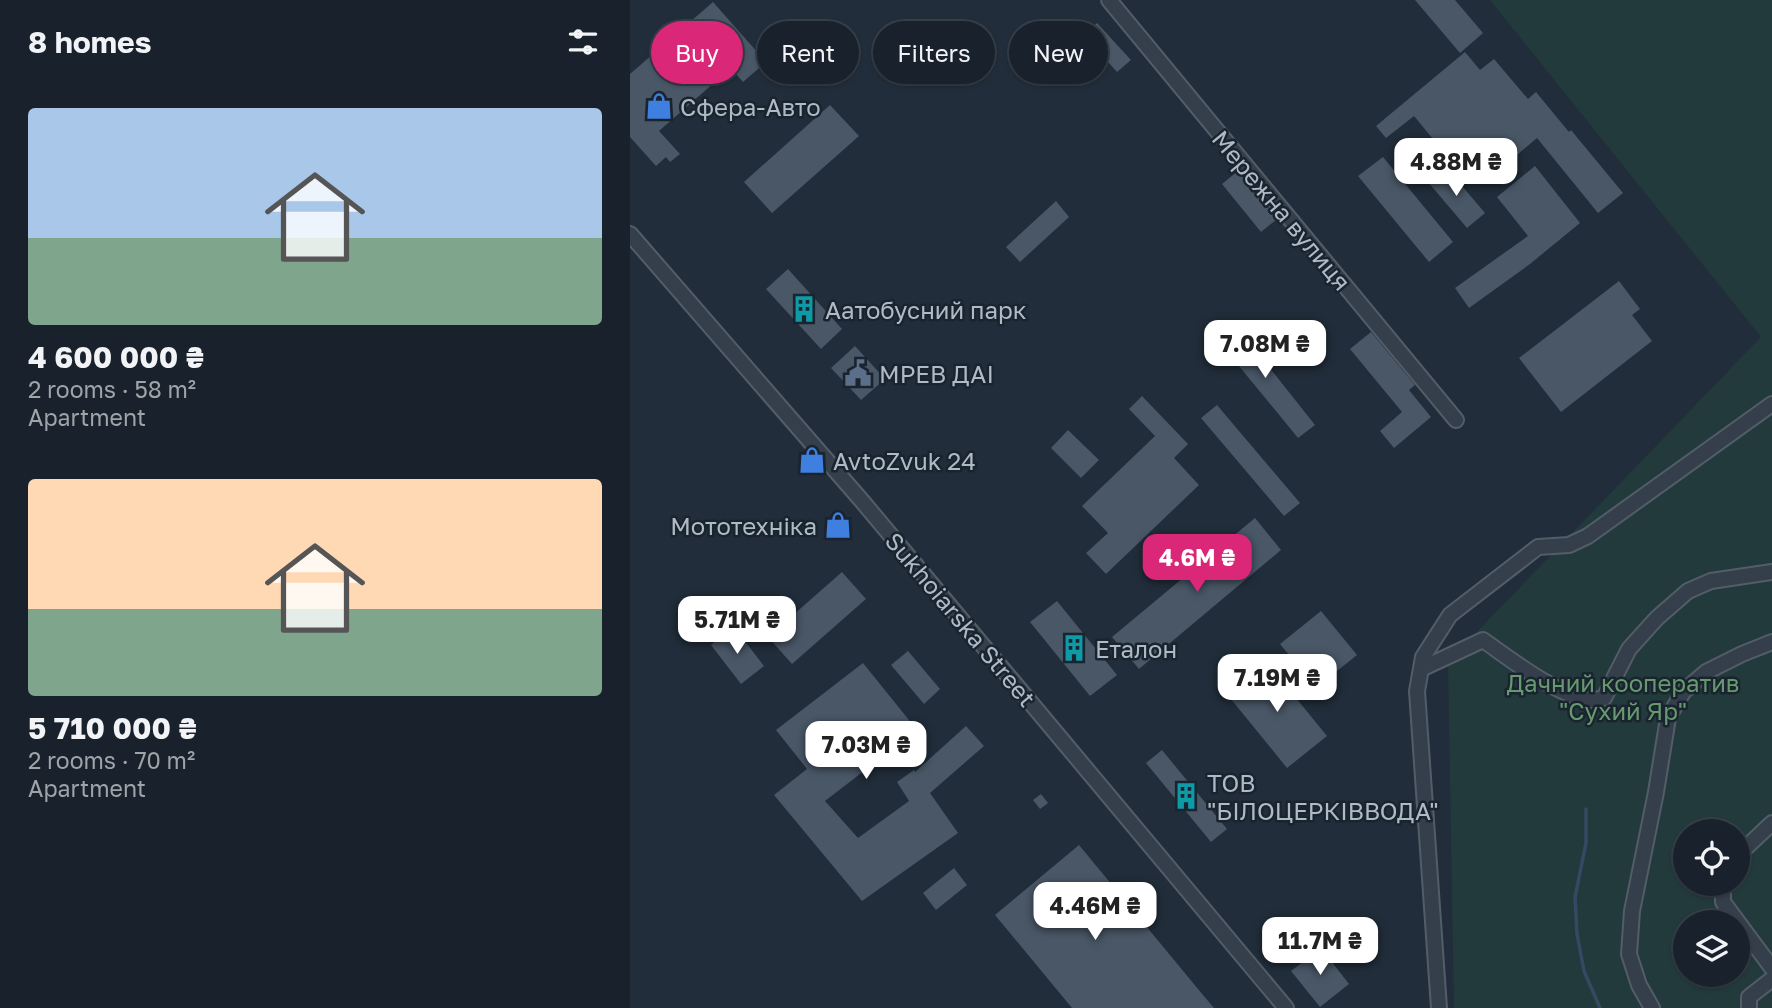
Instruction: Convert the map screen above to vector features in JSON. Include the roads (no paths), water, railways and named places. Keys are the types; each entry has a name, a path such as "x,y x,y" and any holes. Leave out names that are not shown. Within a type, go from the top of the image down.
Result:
{"street":[{"name":"Мережна вулиця","path":"1109,0 1456,420"},
{"name":"Sukhoiarska Street","path":"630,234 862,501 1286,1008"},
{"path":"1439,1008 1417,691 1423,657 1450,615 1538,547 1569,545 1588,536 1772,404"},
{"path":"1421,669 1483,640 1555,687 1590,701 1604,698 1629,649 1657,618 1688,591 1711,581 1772,572"},
{"path":"1652,1008 1639,985 1629,954 1632,911 1668,718 1683,692 1706,672 1772,642"},
{"path":"1750,844 1772,823"},
{"path":"1723,896 1723,902 1772,968"},
{"path":"1749,1008 1749,997 1772,979"}],"waterway":[{"path":"1586,809 1586,843 1575,897 1577,934 1584,971 1600,1008"}],"place":[{"name":"Сфера-Авто","path":"659,106"},
{"name":"Аатобусний парк","path":"804,309"},
{"name":"МРЕВ ДАІ","path":"858,373"},
{"name":"AvtoZvuk 24","path":"812,460"},
{"name":"Мототехніка","path":"838,525"},
{"name":"Еталон","path":"1074,648"},
{"name":"ТОВ \"БІЛОЦЕРКІВВОДА\"","path":"1186,796"}],"park label":[{"name":"Дачний кооператив \"Сухий Яр\"","path":"1623,696"}]}
